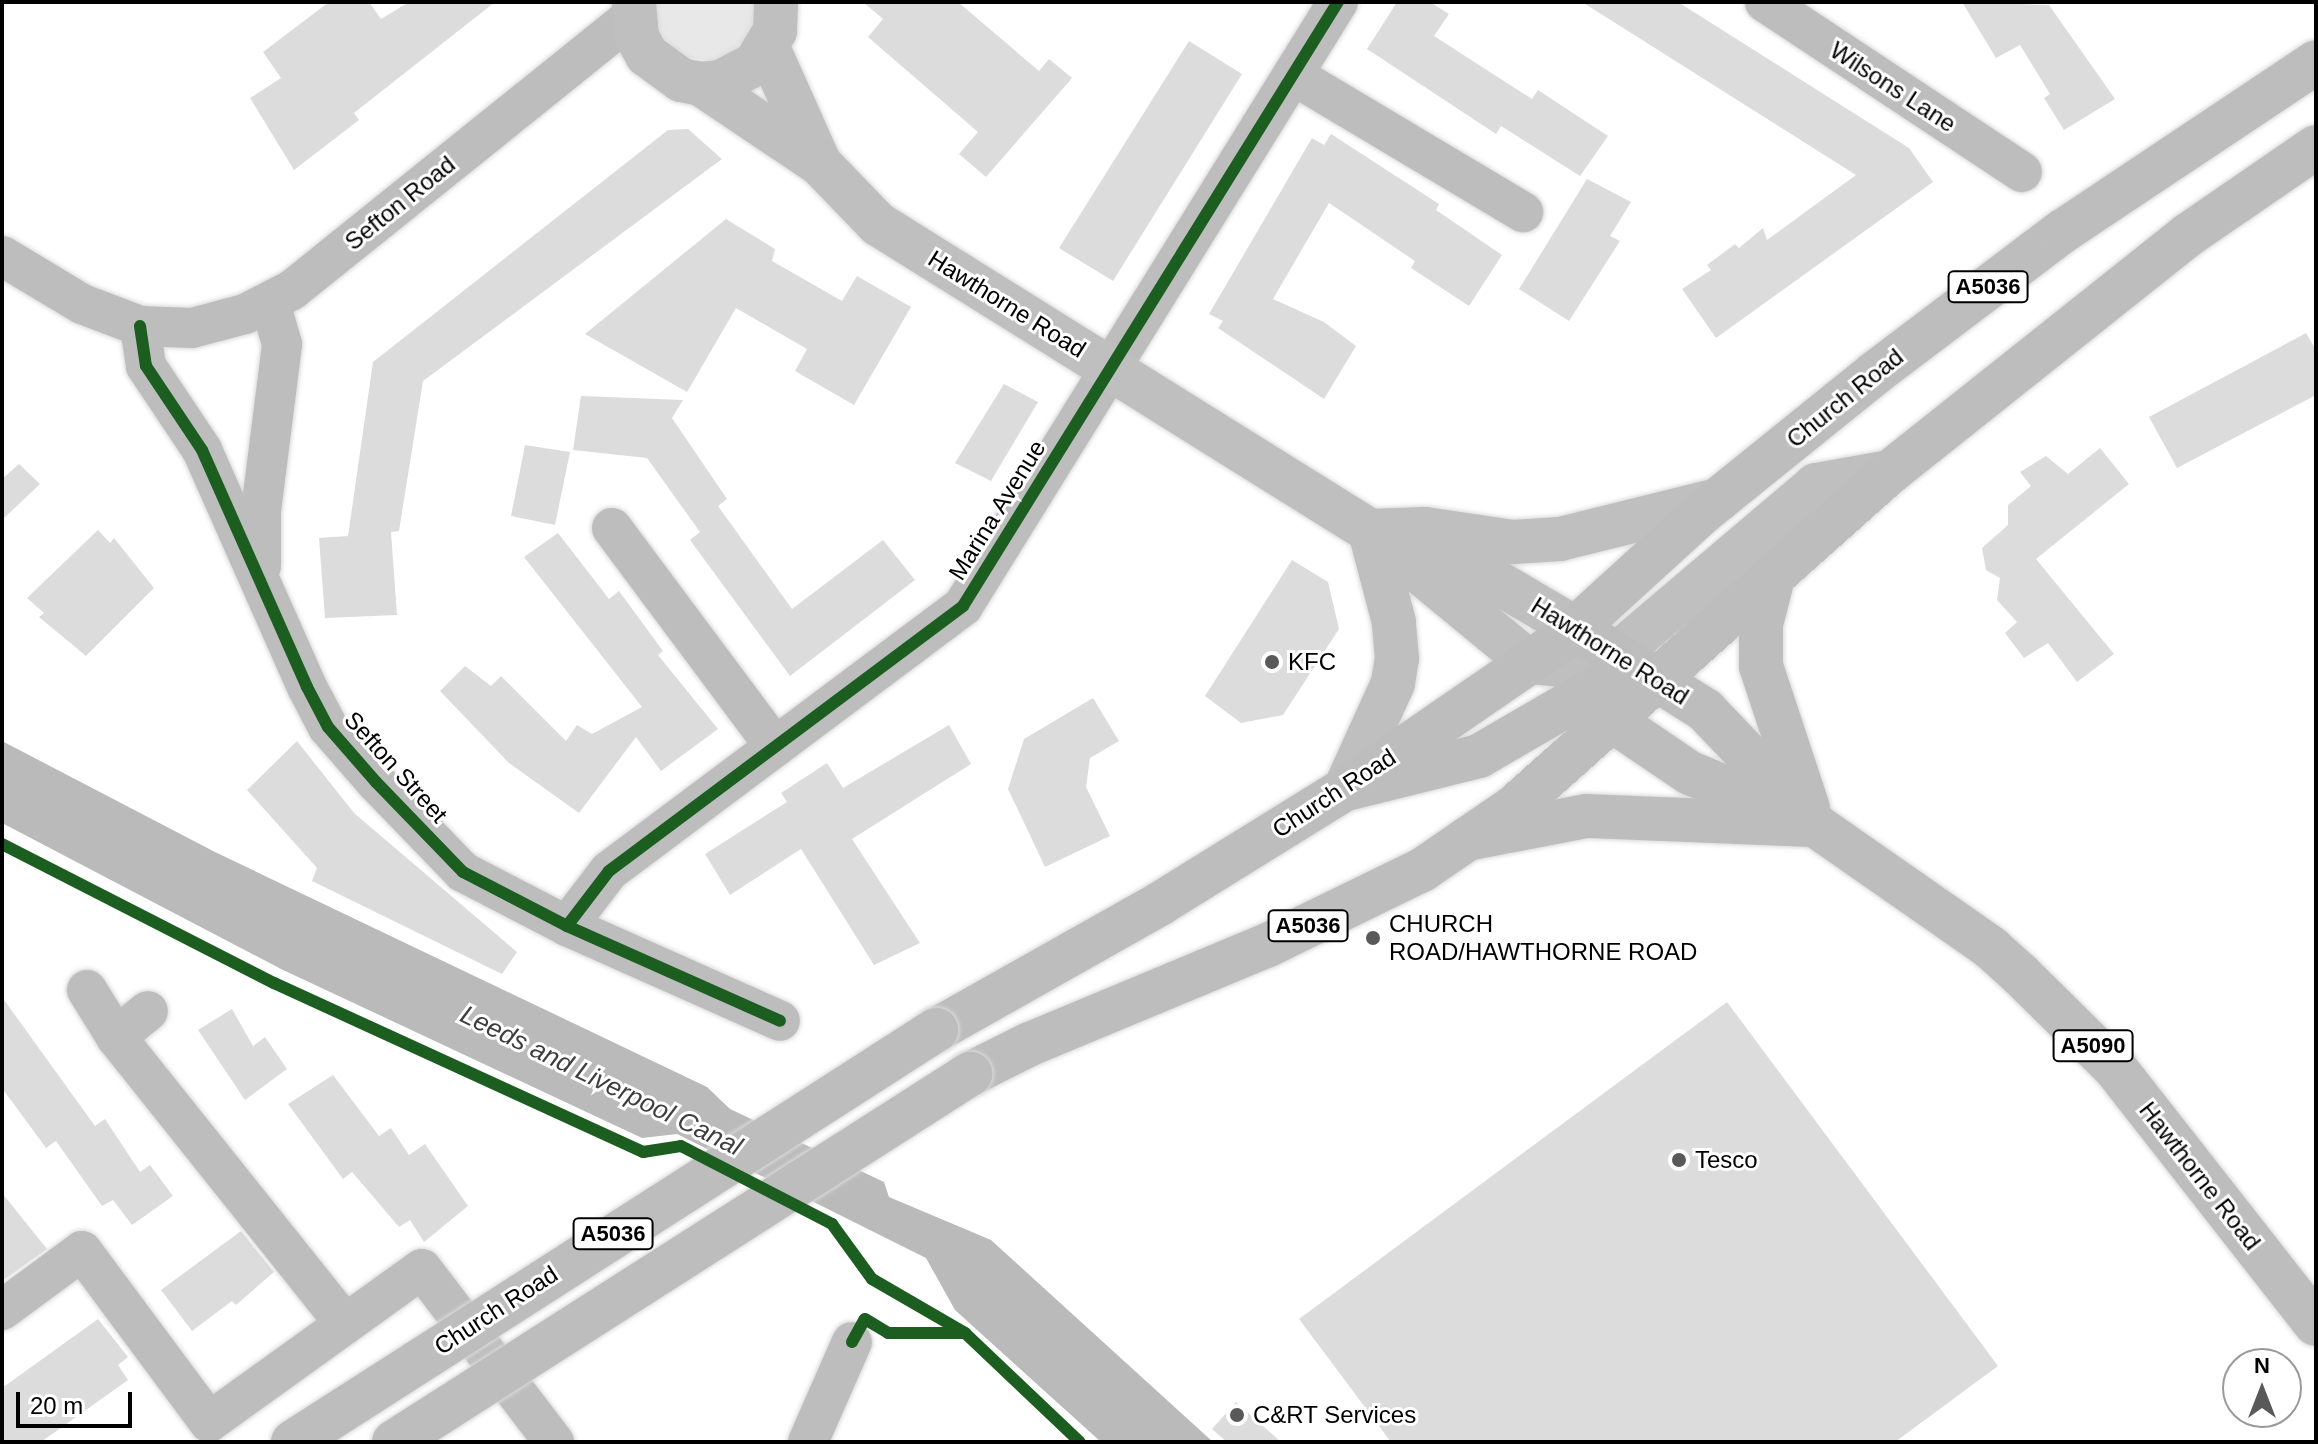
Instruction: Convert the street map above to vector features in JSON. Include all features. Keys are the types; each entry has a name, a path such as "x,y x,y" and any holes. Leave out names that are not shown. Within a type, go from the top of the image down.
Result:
{"main road":[{"path":"701,84 739,75 768,48 775,31 776,2"},
{"name":"Hawthorne Road","path":"633,9 647,55 681,80 701,84 820,164 878,224 1370,531 1529,662 1690,773 1815,825"},
{"name":"Hawthorne Road","path":"768,48 820,164"},
{"name":"Church Road","path":"293,1442 936,1030 1161,903 1345,789 1575,628 1718,500 1875,373 2063,231 2316,62"},
{"name":"A5036","path":"394,1442 970,1074 1030,1044 1266,946 1422,870 1514,807 1890,472 2176,243 2316,147"},
{"path":"1529,662 1576,666 1617,654 1816,485 1890,472"},
{"path":"1345,789 1393,683 1397,659 1394,622 1370,531 1425,529 1513,542 1560,539 1718,500"},
{"name":"Hawthorne Road","path":"1370,531 1483,574 1705,710 1815,825 1991,948 2115,1068 2316,1324"},
{"path":"1467,839 1587,816 1815,825 1761,666 1761,624 1773,577"},
{"path":"1345,789 1479,756 1576,695 1610,680 1659,680"}],"street":[{"name":"Marina Avenue","path":"567,926 609,871 963,606 1338,2"},
{"name":"Wilsons Lane","path":"1765,2 2022,172"},
{"name":"Sefton Road","path":"2,256 82,304 140,326 192,328 270,303 633,9"},
{"path":"1293,75 1523,212"},
{"name":"Sefton Street","path":"264,590 261,511 282,344 270,303"},
{"name":"Sefton Street","path":"140,326 146,366 202,450 328,727 376,782 463,872 567,926 780,1021"},
{"path":"612,528 775,747"},
{"path":"87,990 116,1037 345,1324"},
{"path":"116,1037 148,1011"},
{"path":"2,1310 82,1251 209,1422 422,1269 554,1442"},
{"path":"808,1442 852,1342"}],"shaded area":[{"path":"656,2 754,2 752,30 732,54 716,61 683,57 659,33"}],"water":[{"name":"Leeds and Liverpool Canal","path":"2,741 215,852 707,1087 730,1109 884,1182 889,1197 991,1240 1213,1442 1101,1442 955,1310 926,1258 677,1134 642,1138 281,969 2,823"}],"building":[{"path":"329,2 369,2 381,19 409,2 495,2 354,113 359,120 294,170 250,98 281,78 263,52"},
{"path":"863,2 958,2 1039,71 1049,59 1072,78 986,177 959,154 978,132 868,37 883,19"},
{"path":"1397,2 1430,2 1449,14 1434,36 1532,99 1538,90 1608,136 1580,176 1501,126 1496,134 1367,49"},
{"path":"1582,2 1678,2 1909,148 1933,182 1716,338 1682,289 1711,270 1707,265 1735,244 1739,248 1763,228 1767,240 1856,175"},
{"path":"1962,2 2049,5 2115,99 2064,130 2044,98 2050,94 2020,45 1996,58"},
{"path":"1189,41 1242,74 1113,281 1059,248"},
{"path":"688,129 722,159 423,381 399,531 391,532 397,615 325,618 319,538 348,536 373,362 668,130"},
{"path":"1331,134 1439,204 1436,210 1502,255 1469,306 1411,268 1415,261 1329,203 1273,299 1324,322 1356,346 1324,399 1218,328 1223,321 1209,314 1312,138 1324,145"},
{"path":"1587,179 1631,202 1610,236 1620,241 1569,321 1519,289"},
{"path":"726,219 775,249 772,261 842,301 857,276 911,307 854,405 795,371 807,349 736,308 687,392 585,334"},
{"path":"2306,333 2316,350 2316,395 2177,468 2149,417"},
{"path":"1004,384 1038,402 991,481 955,463"},
{"path":"581,396 683,400 672,418 727,499 718,506 792,609 883,540 915,580 790,676 690,540 700,532 647,458 573,450"},
{"path":"525,445 570,452 555,525 511,516"},
{"path":"2100,448 2129,484 2036,559 2114,654 2077,682 2048,643 2024,658 2005,633 2017,622 1997,600 2000,578 1986,570 1982,548 2008,525 2008,505 2031,486 2020,472 2046,456 2068,474"},
{"path":"19,464 40,484 2,520 2,479"},
{"path":"98,530 110,543 114,538 154,588 86,656 39,617 44,613 27,598"},
{"path":"558,533 609,599 619,591 663,651 658,655 718,729 661,771 636,737 579,813 509,763 440,691 465,666 491,686 501,676 566,741 577,725 592,734 642,707 524,557"},
{"name":"KFC","path":"1292,560 1328,582 1339,629 1283,715 1241,723 1205,696"},
{"path":"1093,698 1119,741 1090,758 1086,787 1110,836 1045,867 1008,789 1024,739"},
{"path":"949,725 971,764 852,839 920,943 874,965 801,849 730,895 705,854 787,802 781,793 827,763 843,788"},
{"path":"297,741 354,813 517,952 502,974 312,881 317,868 247,790"},
{"path":"2,997 95,1126 105,1119 140,1172 150,1165 173,1196 132,1225 113,1200 102,1206 56,1141 46,1148 2,1088"},
{"name":"Tesco","path":"1727,1002 1998,1366 1895,1442 1391,1442 1299,1319"},
{"path":"232,1009 253,1046 265,1037 287,1069 245,1100 198,1030"},
{"path":"333,1075 379,1136 391,1128 409,1155 425,1144 468,1206 424,1242 410,1220 399,1227 352,1172 343,1179 288,1104"},
{"path":"2,1193 47,1249 2,1281"},
{"path":"241,1231 274,1272 236,1305 232,1301 192,1331 161,1290"},
{"path":"98,1319 128,1357 118,1365 128,1380 41,1442 2,1442 2,1388"},
{"name":"C&RT Services","path":"1236,1402 1281,1442 1227,1442 1212,1429"}],"cycle path":[{"path":"567,926 609,871 963,606 1338,2"},
{"path":"140,326 146,366 202,450 307,687 328,727 376,782 463,872 567,926 780,1021"},
{"path":"2,844 274,983 643,1152 681,1146 832,1224 872,1279 965,1333 1080,1442"},
{"path":"852,1342 865,1319 888,1333 963,1333"}],"place":[{"name":"KFC","path":"1272,662"},
{"name":"CHURCH ROAD/HAWTHORNE ROAD","path":"1373,938"},
{"name":"Tesco","path":"1679,1160"},
{"name":"C&RT Services","path":"1237,1415"}]}
